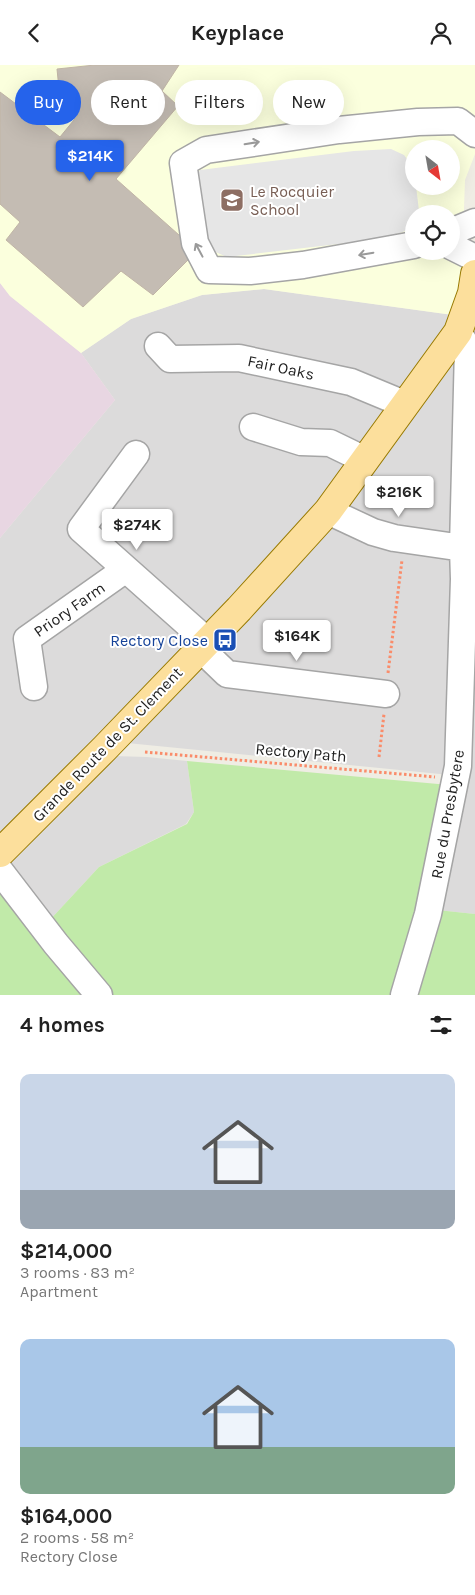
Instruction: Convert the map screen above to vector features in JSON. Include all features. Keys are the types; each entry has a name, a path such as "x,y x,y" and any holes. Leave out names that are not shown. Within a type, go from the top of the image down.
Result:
{"main road":[{"name":"Grande Route de St. Clement","path":"0,853 204,645 328,511 458,332 472,293 475,274"}],"street":[{"path":"405,247 304,265 250,271 209,270 195,243 183,163 206,150 339,130 418,122 458,121 475,134"},
{"path":"460,228 475,223"},
{"path":"460,250 475,257"},
{"name":"Rue du Presbytere","path":"404,995 428,914 458,767 469,580 462,547 471,440 468,348 458,332"},
{"name":"Fair Oaks","path":"158,346 170,359 239,359 351,381 404,405"},
{"path":"253,427 300,442 330,443 365,460"},
{"path":"136,454 81,529 126,569 204,645 227,674 386,694"},
{"path":"328,511 373,532 394,538 462,547"},
{"name":"Priory Farm","path":"34,687 28,639 126,569"},
{"path":"0,871 56,944 99,995"}],"path":[{"path":"379,757 404,539"},
{"name":"Rectory Path","path":"145,752 456,779"}],"shaded area":[{"name":"Le Rocquier School","path":"0,65 475,65 475,154 465,180 463,237 466,252 453,315 264,289 202,295 131,319 81,353 10,296 0,283"},
{"path":"391,149 405,156 405,195 417,195 418,205 405,205 405,231 382,239 227,257 195,243 187,194 200,170 354,151"},
{"path":"0,283 10,296 81,353 115,400 0,538"},
{"path":"264,289 453,315 407,387 267,569 0,835 0,538 115,400 81,353 131,319 202,295"},
{"path":"456,351 457,539 338,513"},
{"path":"475,442 475,914 437,910"},
{"path":"333,521 453,553 450,775 127,743"},
{"path":"113,756 187,761 194,812 186,824 99,867 48,922 7,863"}],"green space":[{"path":"187,761 449,785 398,995 112,995 48,922 99,867 187,824 194,812"},
{"path":"0,881 92,995 0,995"},
{"path":"437,910 475,914 475,995 413,995"}],"building":[{"path":"95,65 179,65 165,86 165,80 91,80 91,125 162,125 116,179 197,251 153,295 121,271 83,307 6,240 20,222 0,204 0,92 15,103 15,125 44,125 60,137 70,125 81,125 81,80 58,80 57,69"},
{"path":"165,94 175,103 175,110 165,121"}],"place":[{"name":"Le Rocquier School","path":"232,200"},
{"name":"Rectory Close","path":"225,640"}]}
